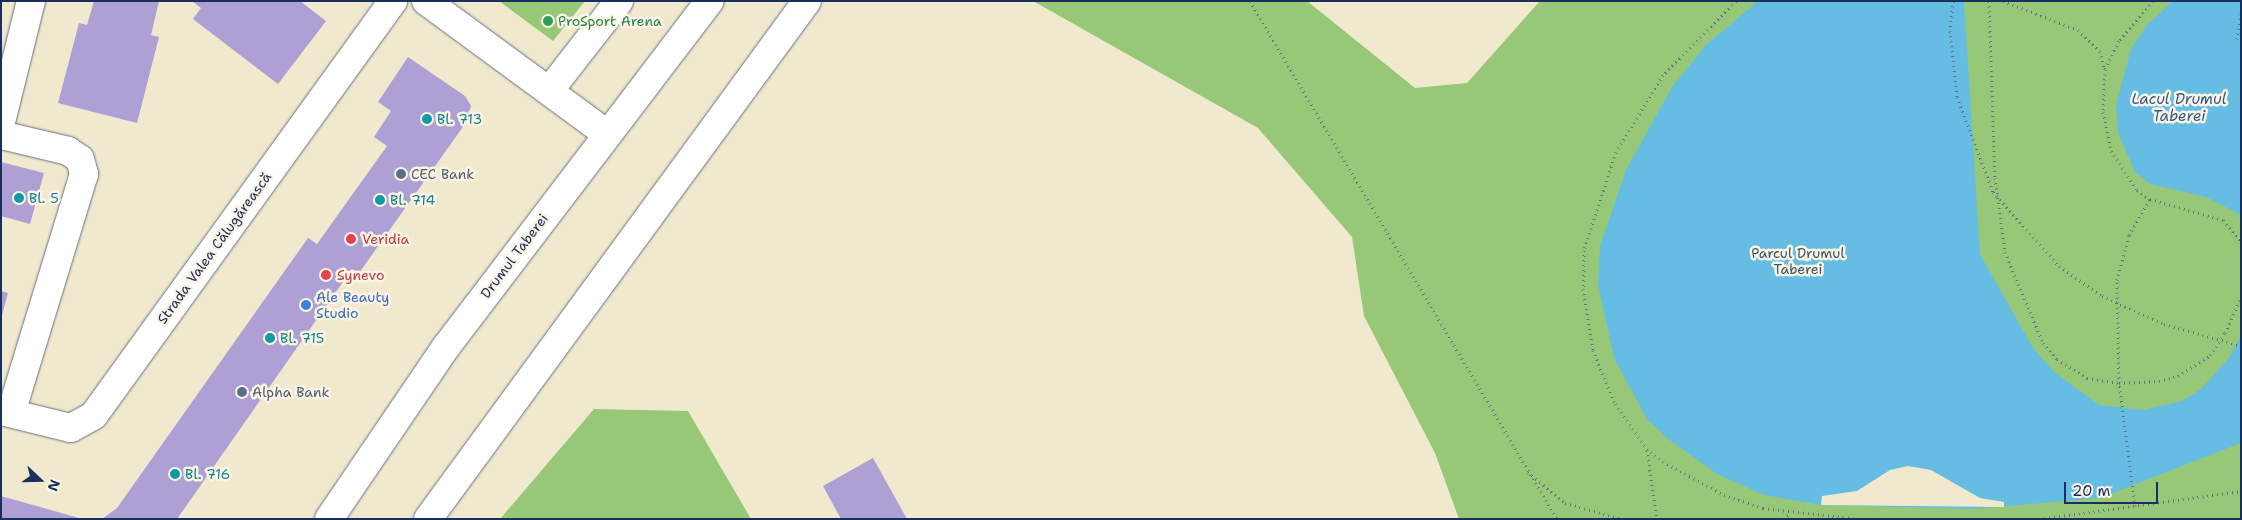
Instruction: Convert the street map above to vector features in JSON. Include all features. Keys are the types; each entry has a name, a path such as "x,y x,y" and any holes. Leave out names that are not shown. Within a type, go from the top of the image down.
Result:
{"street":[{"path":"1,122 31,1"},
{"name":"Strada Valea Călugărească","path":"6,412 71,428 94,415 393,1"},
{"path":"426,1 606,133"},
{"path":"549,91 619,1"},
{"name":"Drumul Taberei","path":"329,519 446,347 606,133 710,1"},
{"path":"428,519 807,1"},
{"path":"1,134 68,151 80,159 84,174 6,412"}],"path":[{"path":"1250,1 1524,468 1557,519"},
{"path":"1736,1 1663,75 1631,121 1600,191 1584,250 1583,290 1593,350 1615,404 1647,449 1724,495 1792,513 1858,519"},
{"path":"1953,1 1950,30 1958,97 1993,192 2059,266 2102,296 2164,324 2241,346"},
{"path":"1988,1 1996,178 2005,252 2030,317 2048,348 2087,378 2119,383 2159,381 2194,367 2225,333 2241,296"},
{"path":"2003,1 2010,2 2078,30 2100,51 2105,69 2103,112 2111,151 2137,190 2150,199 2223,220 2241,242"},
{"path":"2105,69 2118,41 2153,1"},
{"path":"2237,39 2241,13"},
{"path":"2135,506 2119,383 2117,280 2129,235 2150,199"},
{"path":"1647,449 1657,519"},
{"path":"1524,468 1565,502 1622,519"},
{"path":"2039,519 2241,492"},
{"path":"1784,519 1792,513"}],"green space":[{"name":"ProSport Arena","path":"499,1 585,1 553,41"},
{"name":"Parcul Drumul Taberei","path":"1033,1 1307,1 1415,88 1467,83 1540,1 2241,1 2241,519 1459,519 1435,453 1364,316 1352,237 1258,128"},
{"path":"594,409 688,411 751,519 500,519"}],"water":[{"path":"1758,1 1964,1 1980,254 2033,348 2054,372 2099,405 2143,410 2182,401 2201,389 2229,358 2241,335 2241,443 2100,498 1973,509 1821,505 1764,495 1717,474 1668,439 1647,419 1614,358 1598,285 1600,246 1626,170 1672,87 1706,45"},
{"name":"Lacul Drumul Taberei","path":"2173,1 2241,1 2241,215 2206,197 2150,184 2135,172 2118,133 2116,105 2131,49 2147,25"}],"pier":[{"path":"1908,466 1931,470 1980,498 2004,502 2004,507 1821,505 1822,496 1857,491 1890,470"}],"building":[{"path":"94,1 159,1 151,35 159,37 137,123 58,103 79,23 87,25"},
{"path":"192,1 300,1 326,21 278,84 193,19 201,8"},
{"path":"408,57 465,96 471,106 465,124 359,273 352,269 177,519 102,519 117,508 308,238 317,244 387,146 374,137 391,111 378,102"},
{"name":"Bl. 5","path":"1,162 44,173 30,224 1,216"},
{"path":"1,291 8,293 2,315 1,315"},
{"path":"873,458 907,519 841,519 823,486"},
{"path":"1,496 79,518 79,519 1,519"}],"place":[{"name":"ProSport Arena","path":"548,21"},
{"name":"Bl. 713","path":"427,119"},
{"name":"CEC Bank","path":"401,174"},
{"name":"Bl. 5","path":"19,198"},
{"name":"Bl. 714","path":"380,200"},
{"name":"Veridia","path":"351,239"},
{"name":"Synevo","path":"326,275"},
{"name":"Ale Beauty Studio","path":"306,305"},
{"name":"Bl. 715","path":"270,338"},
{"name":"Alpha Bank","path":"242,392"},
{"name":"Bl. 716","path":"175,474"}]}
